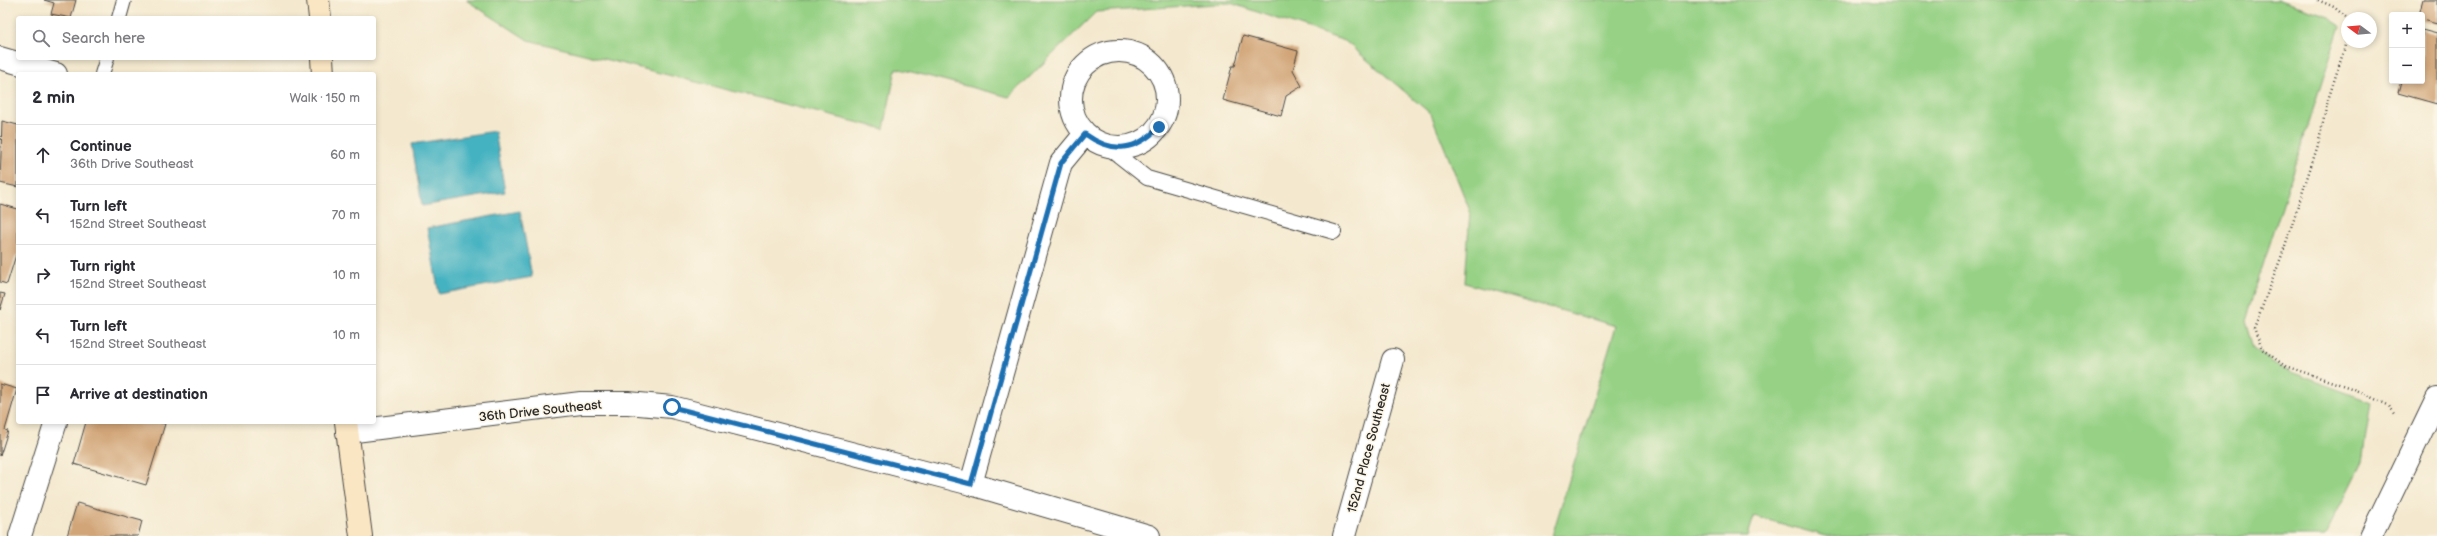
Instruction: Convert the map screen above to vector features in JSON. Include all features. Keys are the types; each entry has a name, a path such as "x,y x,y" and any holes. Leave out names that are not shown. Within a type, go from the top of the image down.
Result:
{"main road":[{"path":"318,0 320,16"},
{"path":"322,60 323,72"},
{"path":"346,427 361,536"}],"street":[{"path":"1118,50 1143,56 1159,71 1168,94 1164,118 1147,139 1138,144 1121,148 1099,144 1085,134 1072,113 1070,96 1078,73 1085,64 1099,54 1118,50"},
{"path":"0,58 49,72"},
{"path":"971,484 1061,163 1085,134"},
{"name":"152nd Place Southeast","path":"1344,536 1393,360"},
{"path":"2371,536 2437,398"},
{"name":"36th Drive Southeast","path":"376,424 581,403 628,403 672,407 971,484 1149,536"},
{"path":"20,536 55,424"},
{"name":"36th Drive Southeast","path":"346,427 375,424"}],"lane":[{"path":"120,16 124,0"},
{"path":"103,72 106,60"},
{"path":"1105,145 1148,178 1334,232"}],"path":[{"path":"2318,0 2341,13"},
{"path":"2343,48 2318,145 2282,255 2258,314 2254,328 2262,349 2285,366 2351,388 2388,405 2417,440"}],"green space":[{"path":"466,0 2280,0 2329,16 2340,26 2245,321 2253,349 2283,369 2371,402 2362,462 2325,536 1825,536 1754,516 1748,536 1552,536 1616,326 1465,283 1470,211 1431,114 1345,41 1230,3 1096,12 1009,97 896,68 884,129 528,40"}],"water":[{"path":"495,131 505,192 422,206 412,144"},
{"path":"520,211 532,277 439,294 427,228"}],"building":[{"path":"44,0 76,0 72,16 51,14 54,3"},
{"path":"2423,0 2437,0 2437,24 2425,21 2425,12 2420,12"},
{"path":"2425,31 2437,34 2437,104 2398,93 2400,84 2425,84"},
{"path":"1243,36 1298,51 1293,70 1302,86 1286,96 1281,116 1223,100 1232,66 1235,66"},
{"path":"2,121 16,124 16,187 0,183"},
{"path":"0,204 16,208 16,255 7,284 0,282"},
{"path":"0,293 5,294 0,310"},
{"path":"0,384 16,389 16,392 5,430 8,431 0,456"},
{"path":"85,424 165,424 146,485 74,464"},
{"path":"77,503 142,521 138,536 67,536"}],"route":[{"path":"672,407 971,484 1061,163 1085,134 1099,144 1121,148 1138,144 1147,139 1159,127"}]}
